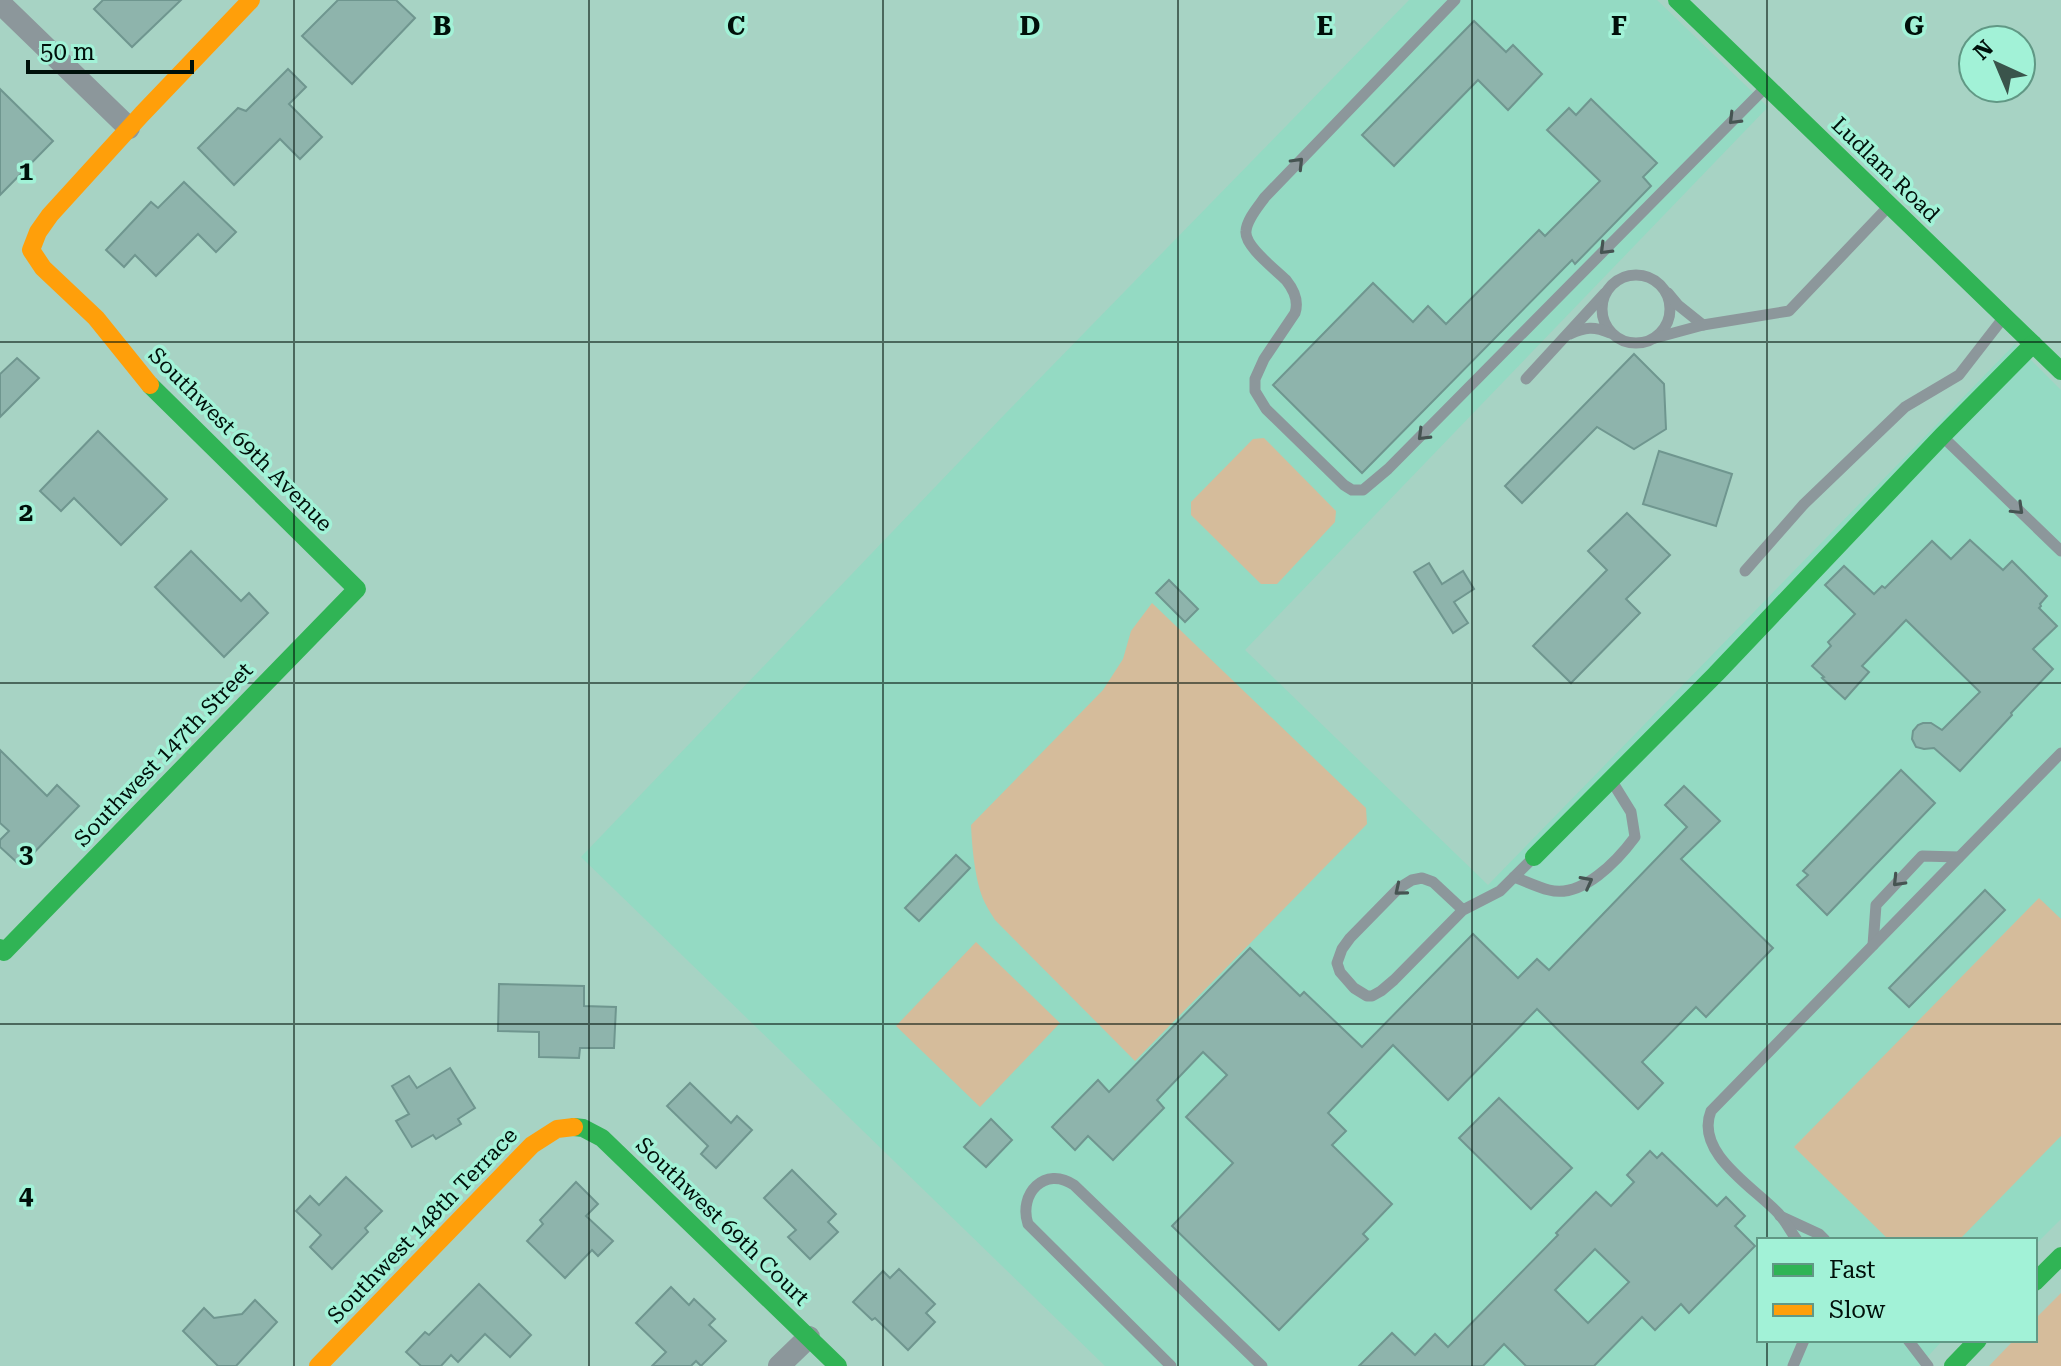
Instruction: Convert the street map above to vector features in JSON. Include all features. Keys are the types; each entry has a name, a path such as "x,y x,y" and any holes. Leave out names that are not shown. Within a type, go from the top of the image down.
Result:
{"street":[{"path":"0,3 129,128 251,0"},
{"name":"Ludlam Road","path":"1677,0 2061,371"},
{"name":"Southwest 69th Avenue","path":"129,128 38,232 31,250 41,267 96,318 148,383 357,589"},
{"path":"1534,857 1727,663 2033,344"},
{"name":"Southwest 147th Street","path":"2,950 357,589"},
{"name":"Southwest 69th Court","path":"566,1126 585,1128 602,1138 838,1366"},
{"name":"Southwest 148th Terrace","path":"318,1366 532,1145 547,1133 566,1126"},
{"path":"2037,1280 2061,1256"},
{"path":"779,1366 809,1337"},
{"path":"1953,1366 1976,1342"}],"lane":[{"path":"1455,0 1265,197 1245,232 1248,243 1286,280 1294,292 1297,305 1295,313 1264,359 1255,379 1255,391 1266,409 1352,490 1363,490 1388,469 1766,87"},
{"path":"1608,290 1602,312 1605,324 1621,340 1632,343 1644,343 1703,325 1789,311 1889,205"},
{"path":"1526,379 1615,282 1625,277 1647,276 1656,281 1678,305 1703,325"},
{"path":"1655,338 1664,330 1671,309 1664,288"},
{"path":"1745,571 1804,504 1905,407 1959,375 2004,316"},
{"path":"1565,336 1585,327 1612,333"},
{"path":"1942,436 2061,551"},
{"path":"1796,1238 1780,1215 1718,1155 1708,1134 1709,1116 1715,1105 2061,753"},
{"path":"1514,877 1552,892 1573,889 1601,875 1635,837 1631,812 1611,780"},
{"path":"1873,945 1876,905 1922,856 1959,857"},
{"path":"1463,910 1433,882 1422,878 1412,880 1399,888 1350,938 1337,963 1340,972 1354,988 1367,996 1381,991 1463,910 1500,891 1534,857"},
{"path":"1171,1366 1028,1224 1026,1200 1040,1183 1059,1178 1074,1185 1262,1366"},
{"path":"1780,1215 1823,1238"},
{"path":"1793,1366 1803,1342"},
{"path":"1910,1342 1928,1366"}],"shaded area":[{"path":"1409,0 1657,0 1768,107 1245,650 1488,885 2015,344 2061,390 2061,1219 2037,1243 2037,1238 1757,1238 1757,1342 1941,1342 1919,1366 1105,1366 581,857 1005,414"},
{"path":"1264,438 1336,511 1335,522 1277,584 1261,584 1191,515 1191,502 1253,439"},
{"path":"1152,603 1366,808 1367,824 1135,1061 995,920 979,885 971,825 1103,690 1123,659 1131,631"},
{"path":"2039,898 2061,919 2061,1136 1961,1238 1887,1238 1794,1147"},
{"path":"976,942 1060,1023 980,1107 896,1026"},
{"path":"2061,1293 2061,1366 1989,1366 2012,1342 2037,1342 2037,1317"}],"building":[{"path":"103,0 181,0 132,47 94,9"},
{"path":"338,0 396,0 415,18 352,84 302,36"},
{"path":"1474,21 1506,52 1513,45 1542,74 1508,110 1478,80 1394,166 1362,135"},
{"path":"288,69 306,87 289,104 322,137 300,159 280,139 234,185 198,148 238,108 246,111"},
{"path":"0,89 53,141 0,195"},
{"path":"1591,99 1657,163 1643,177 1651,186 1575,264 1572,260 1362,473 1273,385 1373,283 1413,322 1428,306 1446,324 1539,230 1545,236 1600,181 1547,130 1569,108 1576,115"},
{"path":"184,182 236,232 216,252 198,234 156,276 135,255 124,267 106,250 151,202 158,208"},
{"path":"1634,354 1664,384 1666,429 1634,449 1597,427 1522,503 1505,486"},
{"path":"17,358 39,378 0,417 0,374"},
{"path":"98,431 167,499 121,545 74,498 61,511 40,491"},
{"path":"1659,451 1732,474 1716,526 1643,504"},
{"path":"1627,513 1670,555 1626,599 1640,613 1571,683 1533,646 1607,570 1588,551"},
{"path":"1970,540 2003,570 2012,561 2047,596 2039,608 2057,626 2033,649 2053,669 1960,771 1934,748 1916,747 1912,739 1913,731 1923,723 1931,723 1942,730 1980,692 1906,620 1862,666 1869,672 1845,699 1812,666 1831,646 1828,642 1855,614 1825,585 1844,566 1874,594 1882,586 1885,588 1932,541 1951,559"},
{"path":"191,551 241,601 249,593 268,613 224,657 155,587"},
{"path":"1429,563 1442,584 1463,571 1474,589 1454,602 1468,623 1453,633 1414,572"},
{"path":"1169,580 1198,609 1185,622 1156,593"},
{"path":"0,750 47,796 57,785 79,806 21,866 0,847 0,840 9,831 0,823"},
{"path":"1901,770 1935,803 1827,915 1797,885 1808,875 1803,871"},
{"path":"1684,786 1720,821 1681,859 1773,948 1706,1017 1696,1007 1642,1062 1663,1083 1638,1109 1537,1009 1448,1100 1393,1045 1328,1113 1346,1131 1332,1145 1392,1204 1363,1234 1368,1239 1279,1330 1172,1226 1233,1163 1186,1117 1227,1075 1203,1052 1157,1100 1164,1108 1113,1160 1088,1136 1075,1150 1052,1127 1098,1080 1109,1092 1250,948 1300,996 1304,992 1362,1047 1473,934 1518,978 1537,959 1549,970 1687,827 1665,805"},
{"path":"956,855 970,868 919,921 905,908"},
{"path":"1985,890 2005,910 1909,1007 1889,988"},
{"path":"499,984 584,986 584,1006 616,1007 614,1048 580,1048 579,1058 539,1057 539,1032 498,1031"},
{"path":"450,1068 475,1108 458,1119 461,1124 436,1139 433,1135 412,1147 396,1121 409,1114 392,1086 409,1076 417,1088"},
{"path":"690,1083 731,1123 737,1116 752,1130 716,1168 701,1154 708,1146 667,1106"},
{"path":"1499,1098 1572,1168 1531,1209 1459,1138"},
{"path":"991,1119 1012,1140 986,1167 964,1147"},
{"path":"1650,1151 1657,1158 1662,1153 1717,1206 1726,1197 1745,1216 1735,1226 1755,1246 1689,1313 1681,1304 1655,1330 1642,1317 1594,1366 1526,1366 1504,1344 1483,1366 1359,1366 1392,1333 1415,1355 1435,1334 1448,1347 1596,1192 1611,1206 1634,1182 1627,1175","holes":["1595,1249 1629,1282 1588,1323 1555,1290"]},
{"path":"792,1170 836,1214 828,1222 838,1232 810,1259 788,1237 796,1230 764,1198"},
{"path":"346,1177 382,1211 365,1228 368,1232 332,1269 310,1247 321,1235 296,1211 310,1196 319,1205"},
{"path":"576,1182 598,1204 586,1216 613,1241 598,1256 592,1250 565,1278 527,1241 543,1224 540,1220"},
{"path":"899,1269 935,1304 926,1313 935,1322 908,1350 875,1318 872,1320 853,1302 883,1271 890,1278"},
{"path":"479,1284 531,1335 510,1357 485,1334 458,1362 451,1355 441,1366 421,1366 406,1352 425,1332 429,1335"},
{"path":"671,1287 689,1305 694,1299 715,1319 709,1325 726,1341 701,1366 696,1361 691,1366 652,1366 666,1352 636,1323"},
{"path":"255,1300 277,1322 236,1366 218,1366 183,1331 204,1308 214,1318 242,1314"}],"traffic: fast":[{"path":"1677,0 2061,371"},
{"path":"1534,857 1716,674 2033,344"},
{"path":"0,948 4,952 357,589 150,385"},
{"path":"574,1127 602,1138 838,1366"},
{"path":"2037,1280 2061,1256"},
{"path":"1953,1366 1976,1342"}],"traffic: slow":[{"path":"150,385 96,318 43,268 31,250 38,232 50,215 251,0"},
{"path":"318,1366 532,1145 557,1129 574,1127"}]}
